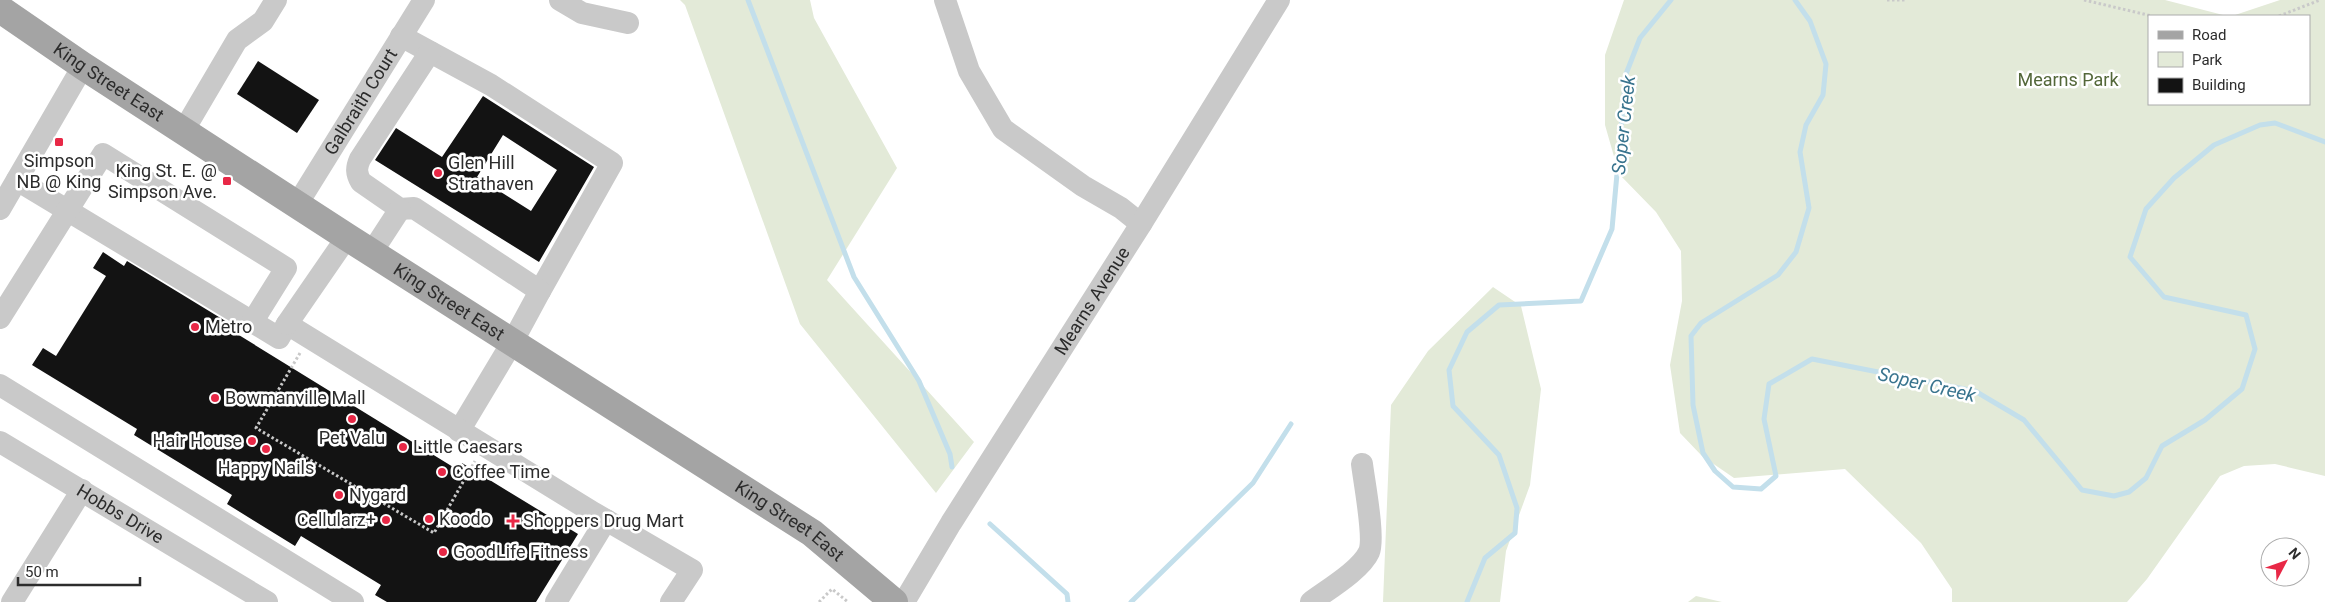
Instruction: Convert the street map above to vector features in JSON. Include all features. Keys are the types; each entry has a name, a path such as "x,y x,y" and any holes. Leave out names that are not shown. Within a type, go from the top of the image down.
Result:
{"main road":[{"name":"King Street East","path":"0,9 84,66 298,203 347,237 812,533 894,602"}],"street":[{"path":"184,130 237,40 263,21 276,0"},
{"name":"Galbraith Court","path":"298,203 424,0"},
{"path":"560,0 582,13 628,23"},
{"path":"945,0 969,71 1003,129 1083,186 1121,208 1141,224"},
{"name":"Mearns Avenue","path":"904,602 951,523 1141,224 1278,0"},
{"path":"401,36 491,85 612,164 513,341 460,431"},
{"path":"430,52 356,168 361,182 400,209 414,208 540,291"},
{"path":"0,209 84,66"},
{"path":"0,318 103,154 286,268 253,321"},
{"path":"17,180 279,338 347,237"},
{"path":"372,252 400,209"},
{"path":"287,324 482,445 692,570 671,602"},
{"path":"0,385 353,602"},
{"name":"Hobbs Drive","path":"0,442 267,602"},
{"path":"1311,602 1359,565 1370,551 1369,523 1362,464"},
{"path":"12,602 82,490"},
{"path":"556,602 606,520"}],"path":[{"path":"1887,0 1907,0"},
{"path":"2084,0 2148,15"},
{"path":"2282,15 2320,0"},
{"path":"309,338 256,428 434,533 472,469 482,445"},
{"path":"819,602 832,589 848,602"}],"green space":[{"path":"680,0 810,0 814,18 897,168 827,280 974,442 936,493 800,324 685,5"},
{"name":"Mearns Park","path":"1624,0 2165,0 2223,15 2148,15 2148,105 2310,105 2310,15 2235,15 2280,0 2325,0 2325,476 2275,464 2244,466 2220,476 2147,579 2127,602 1952,602 1952,589 1921,543 1845,469 1734,478 1702,456 1680,433 1670,365 1682,301 1681,251 1656,212 1619,174 1605,125 1605,55"},
{"path":"1493,287 1521,306 1541,389 1530,485 1506,551 1500,602 1383,602 1391,405 1428,351"},
{"path":"1696,596 1722,602 1688,602"}],"building":[{"path":"258,61 319,100 297,133 237,94"},
{"name":"Glen Hill Strathaven","path":"483,96 594,167 539,262 375,160 396,128 442,157","holes":["503,135 557,170 531,211 477,177"]},
{"name":"Bowmanville Mall","path":"103,252 124,266 127,261 232,325 229,329 458,470 462,463 578,534 536,602 387,602 375,595 381,585 301,536 295,546 227,504 232,495 134,435 137,429 32,365 43,348 56,356 106,276 93,268"}],"waterway":[{"path":"748,0 854,277 919,381 950,454 952,467"},
{"name":"Soper Creek","path":"1467,602 1485,558 1515,533 1517,508 1499,455 1453,406 1449,370 1467,332 1499,305 1581,301 1612,229 1626,74 1640,38 1671,0"},
{"name":"Soper Creek","path":"1795,0 1810,21 1826,64 1823,95 1806,125 1800,152 1809,208 1796,252 1778,275 1701,323 1691,336 1693,405 1703,453 1715,471 1733,487 1761,489 1776,476 1764,419 1769,384 1812,359 1975,391 2024,420 2082,490 2114,496 2129,492 2146,478 2162,446 2205,420 2242,389 2255,349 2246,315 2164,297 2130,257 2146,209 2174,178 2214,145 2260,125 2275,123 2325,142"},
{"path":"1131,602 1253,483 1291,424"},
{"path":"990,524 1067,594 1068,602"}],"place":[{"name":"Simpson NB @ King","path":"59,142"},
{"name":"Glen Hill Strathaven","path":"438,173"},
{"name":"King St. E. @ Simpson Ave.","path":"227,181"},
{"name":"Metro","path":"195,327"},
{"name":"Bowmanville Mall","path":"215,398"},
{"name":"Pet Valu","path":"352,419"},
{"name":"Hair House","path":"252,441"},
{"name":"Little Caesars","path":"403,447"},
{"name":"Happy Nails","path":"266,449"},
{"name":"Coffee Time","path":"442,472"},
{"name":"Nygard","path":"339,495"},
{"name":"Koodo","path":"429,519"},
{"name":"Cellularz+","path":"386,520"},
{"name":"Shoppers Drug Mart","path":"513,521"},
{"name":"GoodLife Fitness","path":"443,552"}]}
